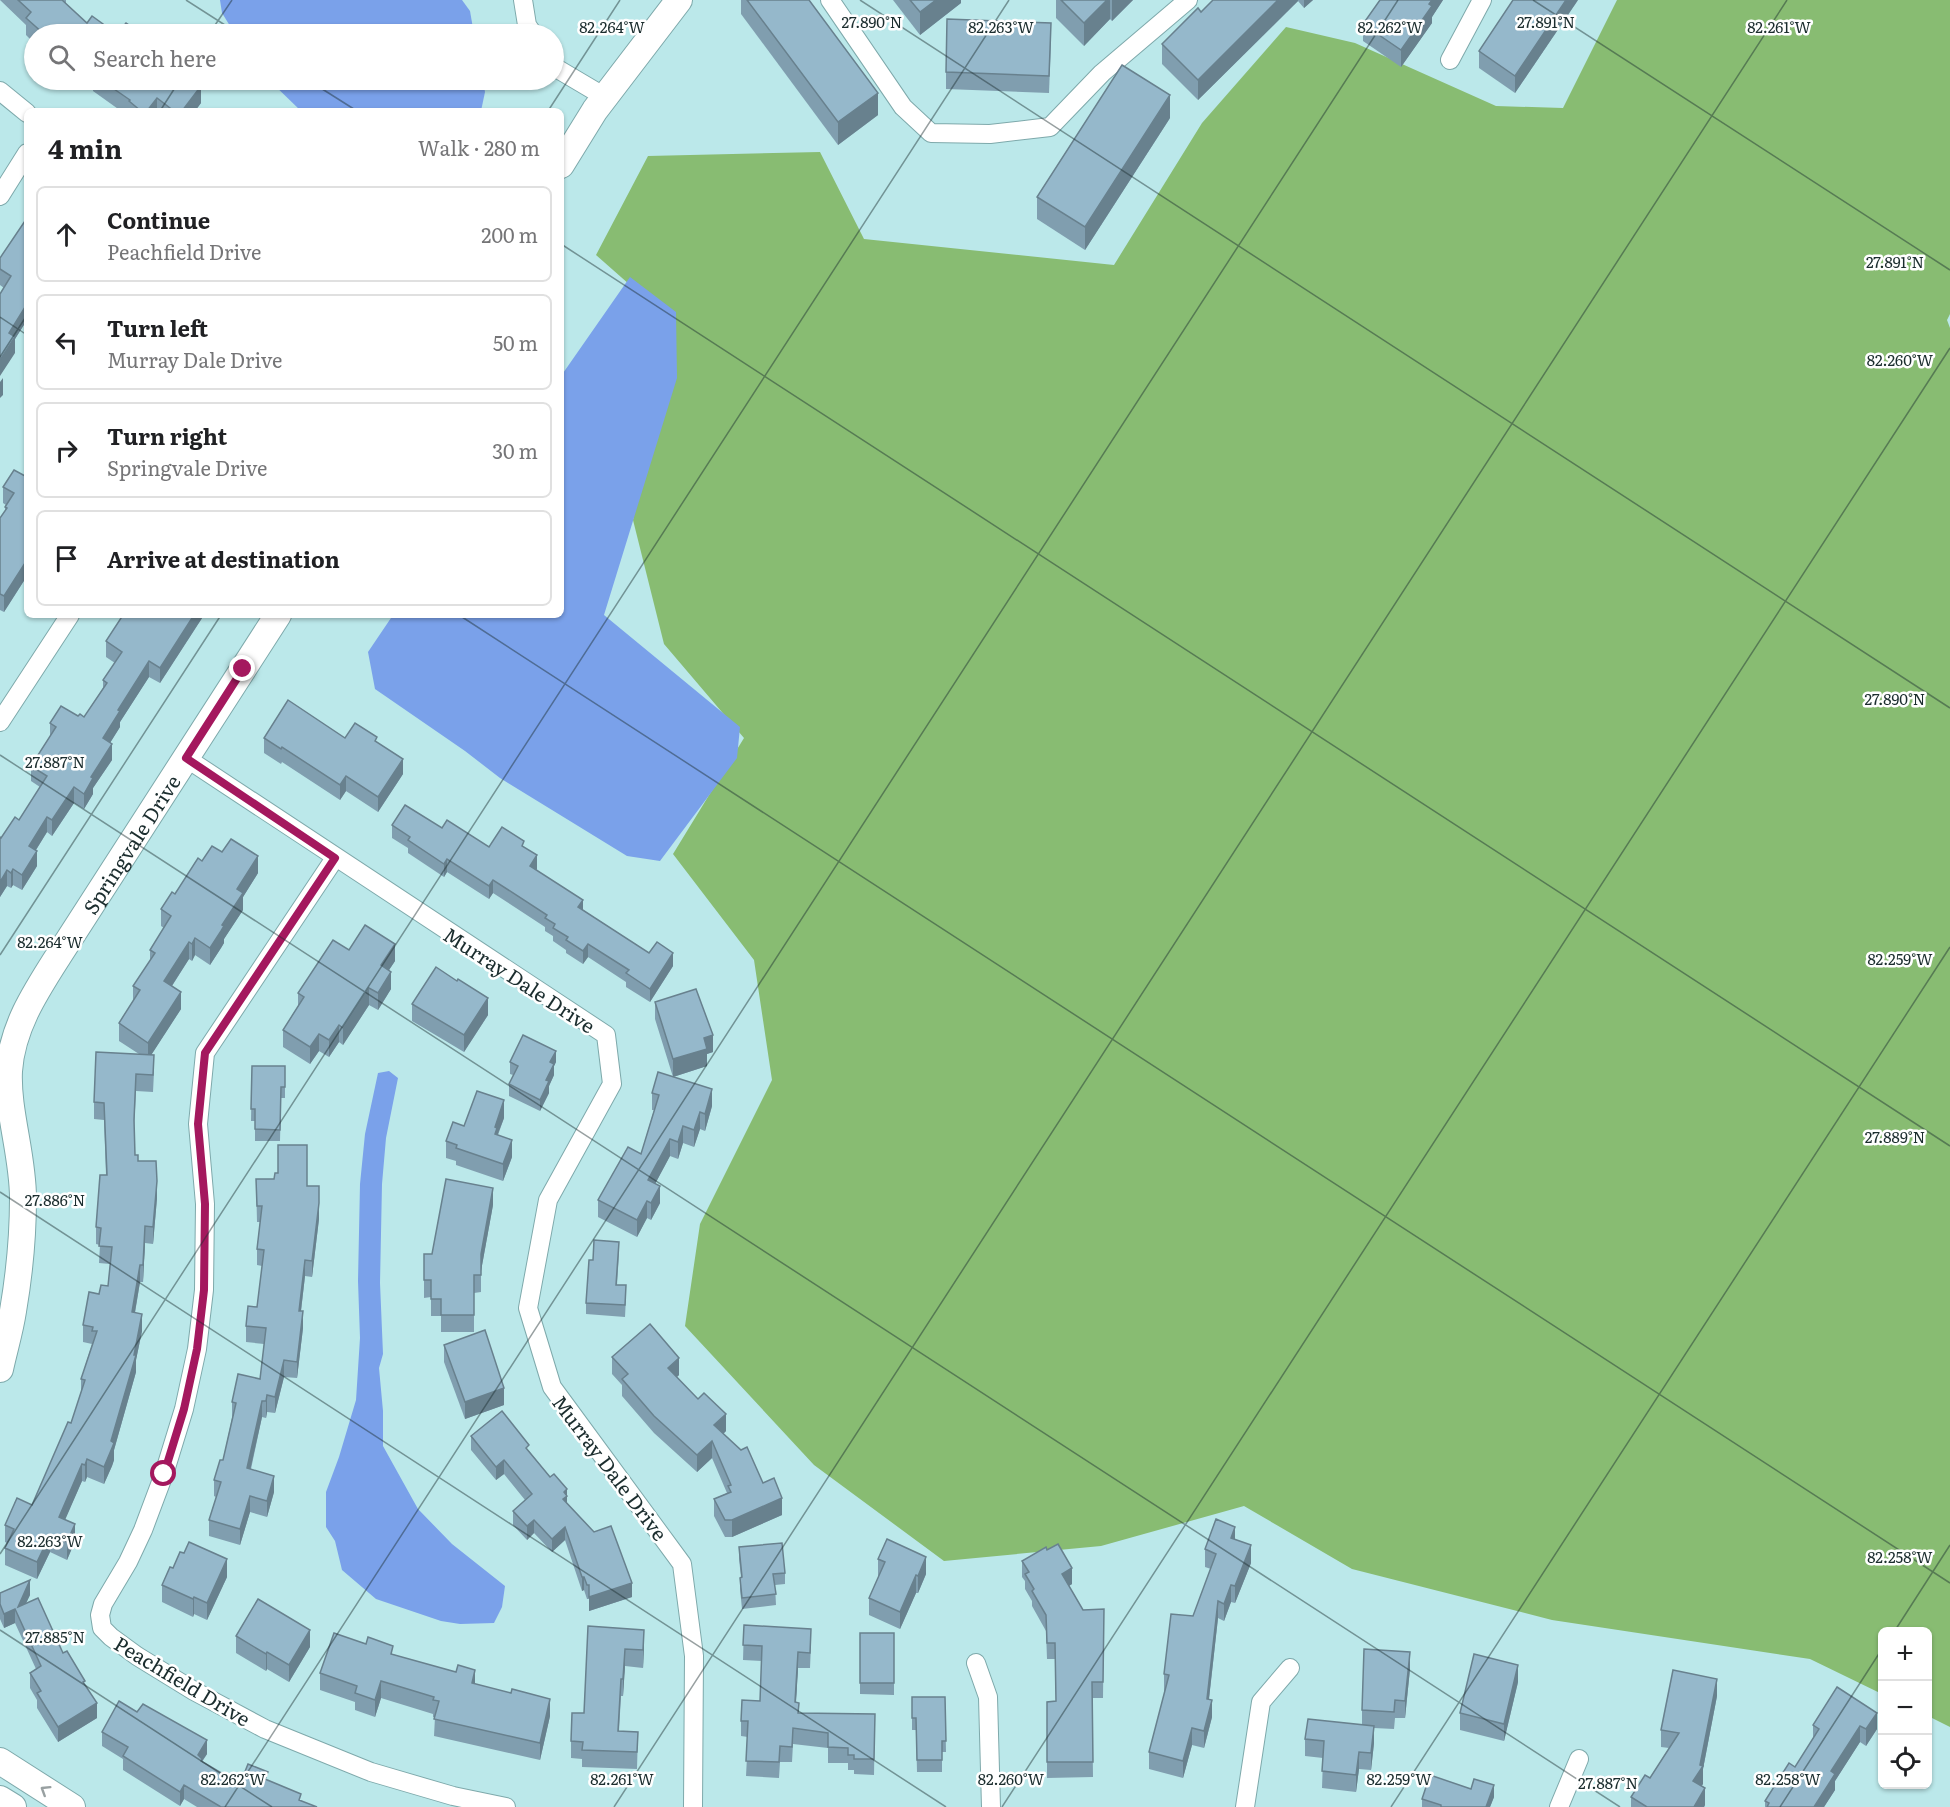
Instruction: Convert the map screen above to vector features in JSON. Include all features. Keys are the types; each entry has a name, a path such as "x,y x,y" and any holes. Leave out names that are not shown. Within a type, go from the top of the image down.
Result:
{"street":[{"path":"523,0 527,24"},
{"path":"564,160 605,97 679,0"},
{"path":"830,0 903,107 931,133 990,134 1050,127 1102,73 1188,0"},
{"path":"1450,60 1482,0"},
{"path":"564,73 605,97"},
{"path":"0,91 24,111"},
{"path":"0,196 24,158"},
{"path":"0,722 68,618"},
{"name":"Springvale Drive","path":"0,1369 13,1311 23,1198 9,1070 24,1012 276,618"},
{"name":"Murray Dale Drive","path":"186,758 606,1035 612,1084 548,1200 528,1308 552,1387 682,1564 694,1656 693,1807"},
{"name":"Peachfield Drive","path":"335,858 205,1053 198,1124 205,1204 204,1290 197,1349 184,1409 164,1474 128,1562 103,1604 100,1616 102,1628 137,1656 194,1691 265,1729 370,1772 453,1796 506,1807"},
{"path":"976,1663 988,1696 991,1807"},
{"path":"1245,1807 1261,1702 1290,1668"},
{"path":"1559,1807 1579,1759"},
{"path":"13,1807 0,1799 9,1767 72,1807"}],"green space":[{"path":"1617,0 1950,0 1950,314 1947,320 1950,328 1950,1727 1932,1718 1932,1627 1878,1627 1878,1692 1810,1659 1552,1620 1352,1569 1244,1506 1101,1546 944,1561 814,1465 685,1326 700,1224 772,1080 754,960 673,854 744,738 664,644 633,520 672,322 596,255 648,156 820,152 864,239 1114,265 1202,123 1286,27 1355,43 1496,106 1563,108"}],"water":[{"path":"220,0 462,0 470,11 472,24 229,24 222,13"},
{"path":"279,90 485,90 485,92 482,108 298,108"},
{"path":"630,277 676,312 677,378 604,615 740,727 737,758 660,861 627,856 500,778 375,689 368,652 391,618 564,618 564,372"},
{"path":"389,1071 398,1078 386,1138 382,1184 380,1283 383,1354 379,1368 383,1446 418,1509 452,1544 505,1586 502,1607 494,1623 460,1624 441,1621 376,1599 342,1570 335,1541 326,1527 326,1492 356,1400 360,1338 358,1281 360,1184 365,1134 378,1073"}],"building":[{"path":"18,0 62,0 87,23 92,16 103,24 33,24 26,18 31,12"},
{"path":"747,0 809,0 878,93 838,122"},
{"path":"910,0 936,0 920,12"},
{"path":"1061,0 1107,0 1084,23"},
{"path":"1213,0 1278,0 1198,80 1162,44 1198,8 1201,12"},
{"path":"1380,0 1432,0 1429,4 1432,6 1401,50 1363,24"},
{"path":"1513,0 1566,0 1515,76 1479,51"},
{"path":"947,19 1051,23 1049,76 946,72"},
{"path":"1122,65 1170,95 1085,227 1037,197"},
{"path":"116,90 198,90 184,108 170,108 157,98 149,108 137,108"},
{"path":"24,222 24,309 9,333 15,337 0,360 0,294 11,276 0,269 0,258"},
{"path":"14,470 24,475 24,565 4,596 0,594 0,518 14,493 3,487"},
{"path":"121,618 192,618 160,668 149,661 118,710 120,711 103,738 112,744 91,777 93,778 84,794 74,787 52,820 47,817 29,846 37,851 22,875 13,869 11,873 7,870 0,882 0,837 15,817 19,820 47,776 31,766 56,727 50,723 61,706 84,717 107,683 103,680 122,652 106,641"},
{"path":"288,700 345,738 355,723 377,737 375,741 403,759 378,797 346,776 340,785 282,747 281,749 264,738"},
{"path":"405,805 442,828 447,820 489,847 502,827 524,841 522,846 537,855 530,866 583,900 578,907 649,953 657,942 673,953 650,989 626,973 629,970 588,944 583,951 566,940 568,937 553,928 555,924 545,918 547,915 493,880 489,886 447,859 444,864 408,840 410,837 392,825"},
{"path":"231,839 258,856 237,889 243,893 210,948 195,938 192,944 189,942 164,981 181,992 148,1043 119,1023 140,990 133,986 155,953 150,950 171,916 161,909 172,892 175,894 198,858 202,861 212,846 222,852"},
{"path":"365,925 395,944 381,965 391,972 378,993 369,988 343,1028 339,1025 329,1040 319,1034 310,1047 283,1030 304,997 298,993 333,940 349,950"},
{"path":"436,967 488,998 464,1035 412,1004"},
{"path":"696,989 713,1035 704,1038 707,1049 673,1059 655,1002"},
{"path":"523,1035 556,1051 550,1062 554,1064 546,1080 549,1081 540,1100 509,1084 518,1066 510,1062"},
{"path":"96,1052 154,1055 153,1075 136,1074 134,1120 135,1155 138,1155 138,1161 156,1161 157,1181 153,1227 145,1226 143,1265 140,1265 132,1312 142,1314 134,1355 136,1355 111,1441 114,1443 104,1467 87,1459 85,1465 82,1464 59,1517 75,1524 67,1542 50,1535 37,1562 5,1548 14,1529 5,1525 17,1498 32,1505 68,1422 71,1423 85,1380 81,1379 97,1331 92,1331 93,1327 83,1325 89,1292 99,1294 101,1285 108,1286 112,1247 99,1246 101,1228 96,1227 100,1175 107,1175 104,1103 94,1102"},
{"path":"252,1066 285,1066 285,1087 281,1087 280,1130 255,1129 255,1109 251,1109"},
{"path":"658,1072 712,1089 705,1114 700,1112 694,1130 683,1126 678,1142 670,1139 648,1180 660,1186 651,1203 647,1201 637,1220 598,1200 628,1147 641,1154 659,1095 652,1093"},
{"path":"477,1091 504,1100 495,1134 512,1140 503,1164 456,1148 457,1145 446,1141 453,1122 464,1126"},
{"path":"278,1145 307,1145 307,1186 319,1186 319,1203 312,1261 305,1260 299,1311 303,1311 297,1362 284,1360 275,1397 267,1395 266,1401 262,1401 247,1468 274,1476 267,1501 250,1496 240,1529 209,1520 221,1482 214,1480 220,1460 223,1460 236,1403 232,1402 238,1374 260,1379 266,1328 246,1326 248,1306 257,1307 264,1250 257,1249 262,1206 257,1206 256,1179 274,1179 275,1173 278,1173"},
{"path":"446,1179 493,1188 481,1254 481,1275 474,1275 474,1315 441,1315 441,1299 431,1299 431,1280 424,1280 424,1254 432,1254"},
{"path":"594,1240 619,1242 616,1285 626,1285 625,1305 586,1303 589,1260 593,1260"},
{"path":"650,1324 679,1358 668,1368 698,1399 704,1393 726,1414 714,1425 741,1450 747,1447 763,1483 774,1478 782,1498 732,1520 725,1520 714,1499 731,1492 728,1486 731,1485 712,1441 697,1455 654,1416 622,1379 628,1374 612,1357"},
{"path":"485,1330 504,1388 465,1402 444,1345"},
{"path":"502,1411 529,1445 526,1448 550,1477 554,1474 567,1489 564,1492 567,1496 563,1499 594,1532 611,1526 632,1583 589,1597 589,1585 582,1577 565,1527 552,1539 534,1520 527,1526 513,1511 532,1494 504,1460 496,1467 471,1436"},
{"path":"1216,1519 1235,1527 1231,1538 1251,1545 1235,1586 1231,1585 1224,1604 1218,1601 1207,1699 1212,1700 1204,1731 1192,1728 1183,1761 1149,1752 1169,1675 1164,1674 1171,1614 1193,1616 1216,1554 1205,1549"},
{"path":"887,1539 926,1557 900,1612 869,1598 885,1562 878,1559"},
{"path":"189,1542 227,1559 207,1603 162,1585 170,1567 173,1568 180,1552 184,1553"},
{"path":"782,1543 785,1573 773,1574 776,1594 742,1598 739,1547"},
{"path":"1058,1544 1072,1568 1062,1574 1083,1610 1104,1609 1103,1682 1092,1682 1093,1762 1047,1762 1047,1702 1056,1701 1055,1643 1047,1643 1046,1615 1032,1591 1034,1589 1025,1574 1029,1572 1022,1561 1046,1547 1047,1550"},
{"path":"30,1580 18,1607 38,1598 63,1653 67,1651 97,1703 58,1727 37,1693 41,1691 30,1673 41,1666 15,1609 4,1614 0,1604 0,1593"},
{"path":"258,1599 310,1630 289,1665 236,1636"},
{"path":"744,1625 811,1629 810,1653 798,1652 795,1702 799,1703 798,1713 875,1714 874,1759 854,1759 854,1755 848,1755 848,1748 828,1747 828,1733 793,1728 792,1747 780,1746 779,1762 746,1761 748,1721 741,1721 742,1700 760,1701 762,1646 743,1645"},
{"path":"588,1626 644,1630 643,1650 625,1649 618,1731 638,1732 637,1752 582,1750 583,1742 571,1741 572,1713 584,1713"},
{"path":"334,1633 366,1644 368,1637 393,1646 391,1654 456,1672 458,1665 475,1670 472,1683 511,1693 512,1689 550,1699 540,1743 434,1719 439,1701 433,1700 434,1697 381,1681 375,1700 355,1693 357,1686 320,1673"},
{"path":"860,1633 894,1633 894,1683 860,1683"},
{"path":"1364,1649 1410,1652 1405,1701 1395,1700 1394,1712 1362,1710"},
{"path":"1474,1654 1518,1665 1504,1724 1460,1713"},
{"path":"1673,1670 1717,1679 1700,1765 1703,1766 1693,1781 1705,1788 1694,1807 1647,1807 1631,1797 1645,1775 1650,1778 1679,1733 1661,1730"},
{"path":"1837,1687 1877,1713 1866,1729 1860,1726 1831,1771 1835,1774 1814,1807 1767,1807 1769,1803 1765,1801 1789,1763 1795,1767 1819,1729 1813,1725"},
{"path":"912,1697 945,1697 946,1741 942,1741 942,1760 917,1760 916,1718 912,1718"},
{"path":"119,1701 137,1712 143,1704 207,1740 198,1755 201,1761 240,1784 248,1764 268,1772 265,1779 301,1794 299,1800 317,1807 221,1807 184,1785 180,1792 123,1756 128,1747 102,1732"},
{"path":"1308,1719 1374,1726 1371,1753 1359,1752 1356,1775 1322,1771 1324,1741 1305,1739"},
{"path":"1430,1775 1471,1789 1474,1779 1494,1785 1486,1807 1441,1807 1441,1805 1422,1799"}],"route":[{"path":"164,1474 184,1409 197,1349 204,1290 205,1204 198,1124 205,1053 335,858 186,758 243,669"}]}
